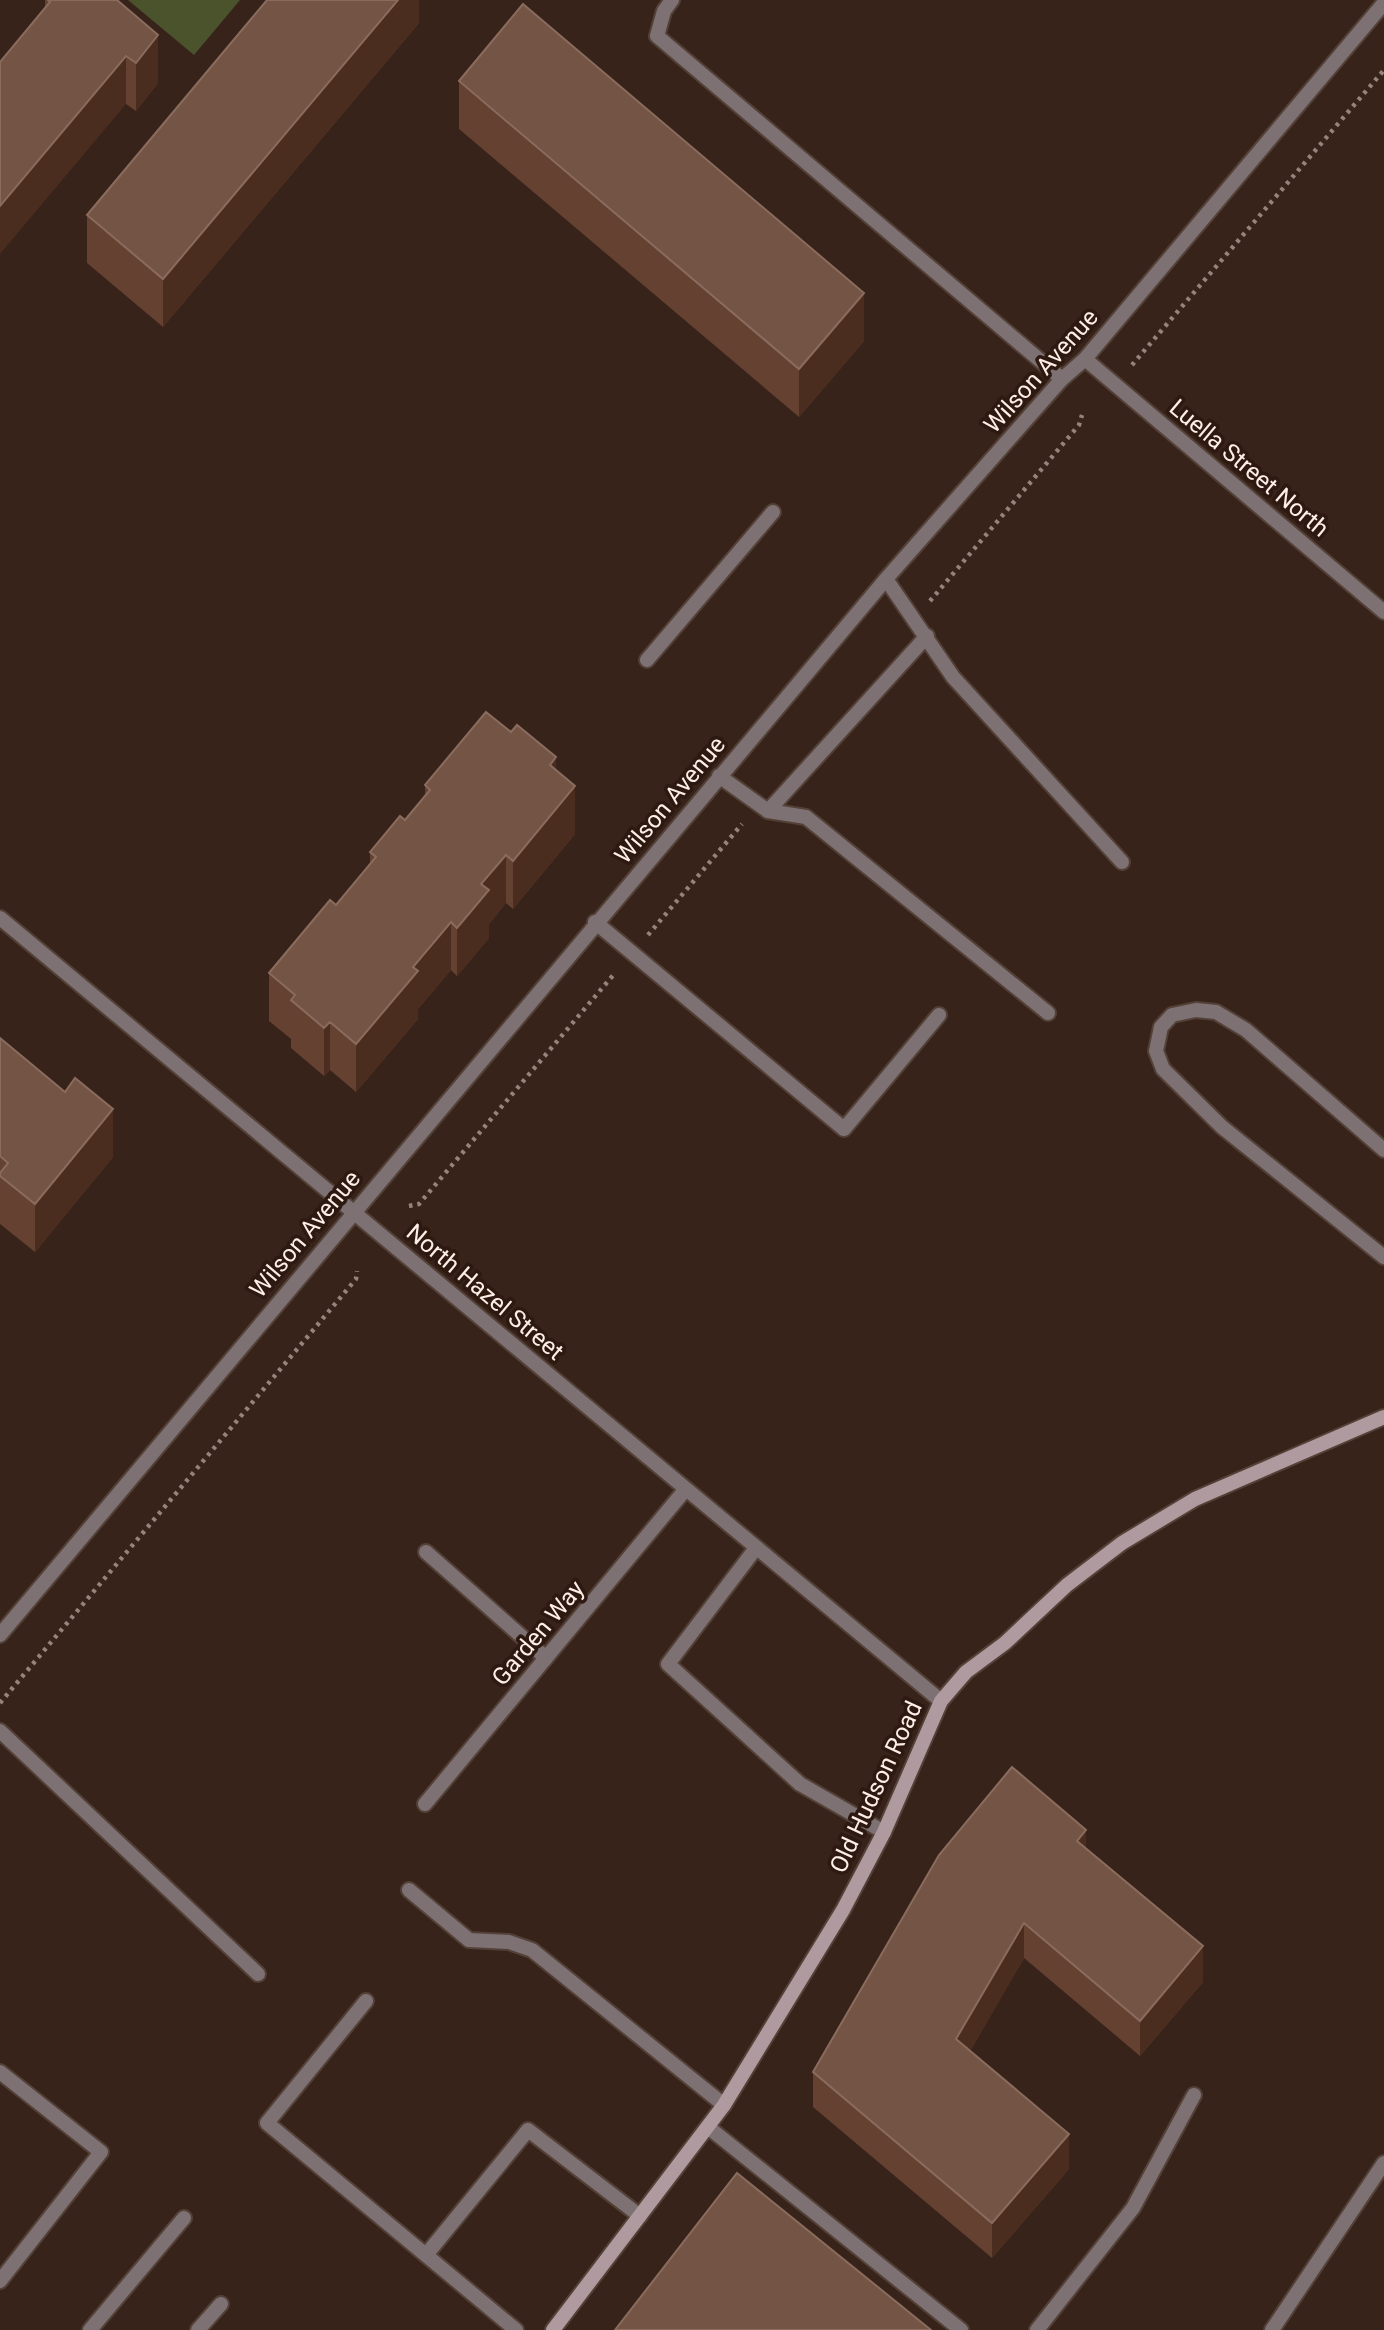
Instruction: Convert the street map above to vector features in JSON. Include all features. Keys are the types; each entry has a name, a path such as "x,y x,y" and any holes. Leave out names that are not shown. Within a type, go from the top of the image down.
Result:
{"street":[{"path":"672,0 664,11 657,36 1062,379"},
{"name":"Wilson Avenue","path":"0,1635 595,922 886,579 1062,379 1084,359 1384,3"},
{"name":"Luella Street North","path":"1084,359 1384,612"},
{"path":"647,660 773,512"},
{"path":"886,579 953,677 1122,862"},
{"path":"768,811 927,636"},
{"path":"719,776 768,811 806,817 1048,1013"},
{"name":"North Hazel Street","path":"0,918 941,1701"},
{"path":"595,922 845,1129 939,1015"},
{"path":"1384,1150 1246,1030 1216,1012 1196,1010 1172,1015 1161,1027 1156,1051 1163,1069 1222,1127 1384,1257"},
{"name":"Old Hudson Road","path":"553,2330 724,2105 842,1910 884,1832 941,1701 966,1672 1006,1643 1067,1585 1122,1543 1195,1499 1384,1417"},
{"name":"Garden Way","path":"425,1804 685,1490"},
{"path":"756,1548 668,1664 800,1784 884,1832"},
{"path":"426,1552 547,1658"},
{"path":"0,1731 258,1974"},
{"path":"409,1890 469,1940 509,1942 532,1950 724,2105"},
{"path":"366,2001 267,2123 516,2330"},
{"path":"0,2073 101,2152 0,2281"},
{"path":"1037,2330 1133,2208 1195,2095"},
{"path":"708,2127 961,2330"},
{"path":"426,2255 528,2130 640,2216"},
{"path":"1272,2330 1384,2163"},
{"path":"90,2330 184,2218"},
{"path":"198,2330 220,2304"}],"path":[{"path":"1131,366 1384,70"},
{"path":"0,1703 356,1279 357,1271"}],"green space":[{"path":"128,0 240,0 194,55"}],"building":[{"path":"48,0 117,0 158,35 136,63 126,56 0,206 0,62 50,2"},
{"path":"267,0 398,0 163,279 87,215"},
{"path":"523,4 864,293 799,369 459,81"},
{"path":"486,712 511,732 517,725 556,757 550,765 575,786 513,861 506,855 481,884 489,890 457,928 451,922 413,967 418,971 356,1044 330,1022 324,1028 291,1000 295,995 269,973 330,900 336,905 376,857 370,852 400,816 405,820 430,790 425,785"},
{"path":"0,1038 65,1092 75,1078 113,1109 35,1204 0,1176 8,1163 0,1156"},
{"path":"1012,1767 1086,1830 1077,1841 1203,1946 1140,2021 1024,1923 956,2039 1069,2134 992,2223 813,2072 939,1855"},
{"path":"737,2173 931,2330 615,2330"}]}
